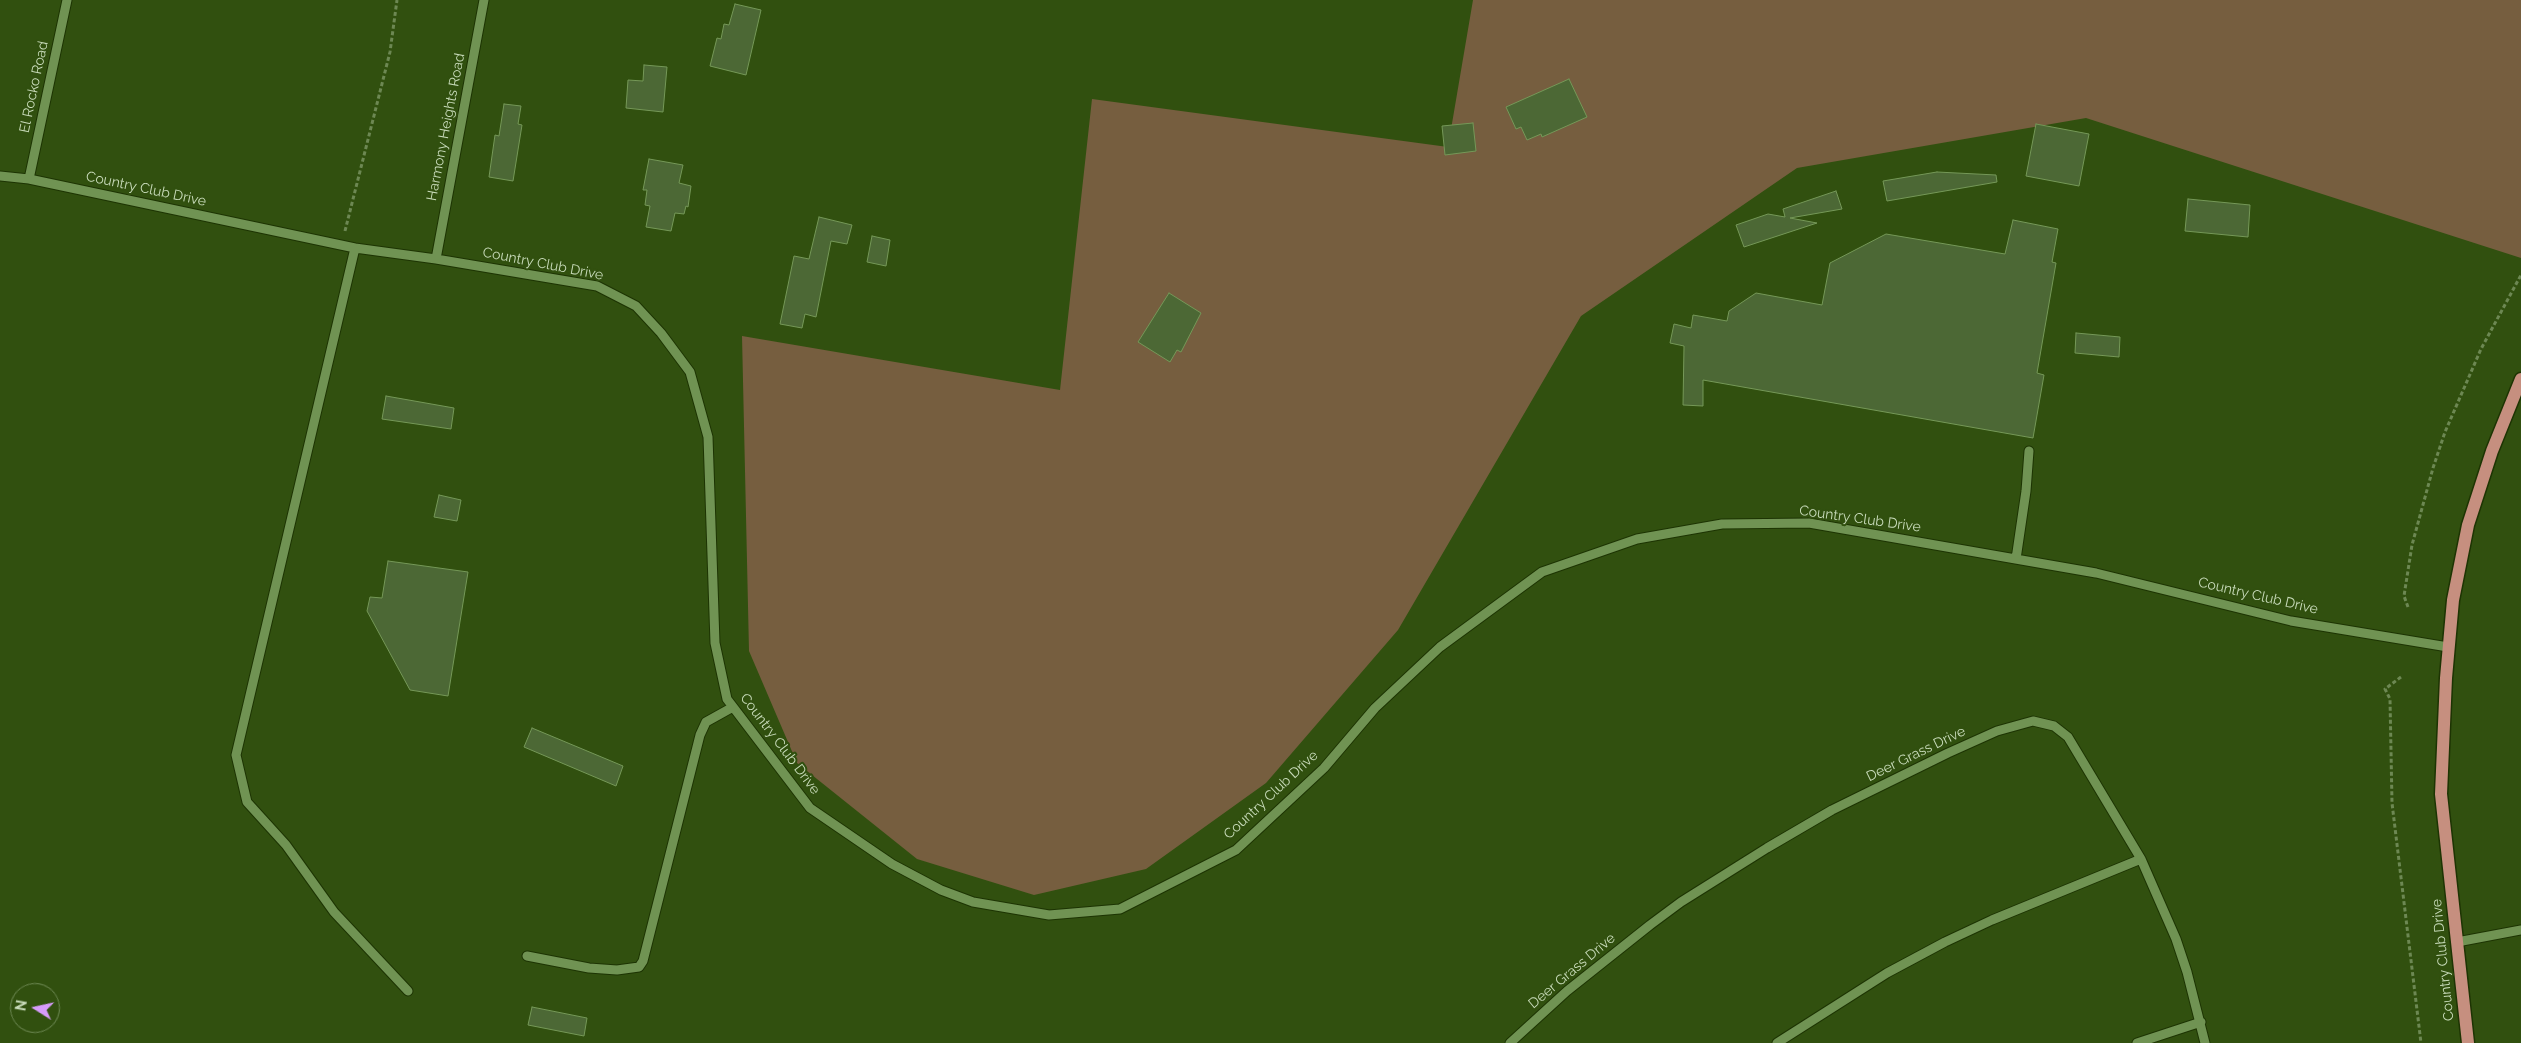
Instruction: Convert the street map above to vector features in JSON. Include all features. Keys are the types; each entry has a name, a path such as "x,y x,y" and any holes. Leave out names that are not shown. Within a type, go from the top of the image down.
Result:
{"main road":[{"path":"2448,647 2453,600 2468,525 2492,451 2521,379"},
{"name":"Country Club Drive","path":"2448,647 2441,794 2468,1043"}],"street":[{"name":"El Rocko Road","path":"29,179 67,0"},
{"name":"Harmony Heights Road","path":"436,259 484,0"},
{"name":"Country Club Drive","path":"0,176 29,179 355,248 436,259 597,286 636,306 661,332 690,372 708,437 715,643 727,699 810,808 892,864 941,890 973,902 1048,915 1120,909 1236,850 1324,768 1375,708 1440,646 1542,572 1637,538 1722,524 1809,524 2096,573 2291,621 2448,647"},
{"path":"355,248 236,754 247,802 286,845 334,912 408,991"},
{"path":"2016,559 2026,491 2029,451"},
{"path":"527,956 589,968 617,970 639,967 643,960 700,734 706,722 733,707"},
{"name":"Deer Grass Drive","path":"1510,1043 1610,956 1681,902 1728,872 1832,810 1948,753 2010,726 2038,721 2062,731 2108,801 2141,859 2176,938 2201,1022 2205,1043"},
{"path":"1777,1043 1887,973 1945,942 2000,916 2141,859"},
{"path":"2457,942 2521,930"},
{"path":"2137,1043 2201,1022"}],"path":[{"path":"342,245 390,52 397,0"},
{"path":"2408,607 2404,596 2412,545 2439,450 2481,349 2521,275"},
{"path":"2401,677 2386,689 2390,699 2392,803 2421,1043"}],"shaded area":[{"path":"1473,0 2521,0 2521,258 2086,118 1797,168 1581,316 1398,630 1266,783 1146,869 1034,895 917,859 797,763 749,651 742,336 1060,390 1092,99 1448,147"}],"building":[{"path":"735,4 761,10 746,75 710,66 717,38 721,39 724,24 729,25"},
{"path":"644,65 667,67 663,112 626,108 628,80 643,81"},
{"path":"1569,79 1587,117 1542,137 1541,134 1527,140 1521,127 1516,129 1506,107"},
{"path":"504,104 521,106 518,124 522,125 513,181 489,177 495,135 499,136"},
{"path":"1473,123 1476,151 1445,155 1442,126"},
{"path":"2036,124 2089,134 2079,186 2026,176"},
{"path":"649,159 683,165 679,183 691,186 688,207 686,206 684,214 675,213 671,231 646,227 650,206 645,205 647,190 643,190"},
{"path":"1937,172 1996,175 1997,182 1887,201 1883,181"},
{"path":"1836,191 1842,209 1790,218 1817,223 1744,247 1736,225 1768,214 1785,217 1783,209"},
{"path":"2188,199 2250,205 2248,237 2185,231"},
{"path":"819,217 852,225 847,244 831,241 816,317 805,314 802,328 780,324 794,256 809,259"},
{"path":"2013,220 2058,229 2052,262 2056,263 2037,373 2044,375 2033,438 1703,380 1703,406 1683,405 1684,346 1670,343 1674,324 1691,328 1693,315 1727,321 1729,311 1756,293 1822,305 1830,263 1886,234 2005,254"},
{"path":"872,236 890,240 886,266 867,262"},
{"path":"1169,293 1201,313 1181,352 1177,350 1170,362 1138,342"},
{"path":"2076,333 2120,337 2119,357 2075,353"},
{"path":"386,396 454,408 451,429 382,419"},
{"path":"439,495 461,500 457,521 434,517"},
{"path":"388,561 468,572 448,696 410,690 367,611 370,597 382,598"},
{"path":"532,728 623,766 616,786 524,747"},
{"path":"532,1007 587,1018 584,1036 528,1025"}]}
